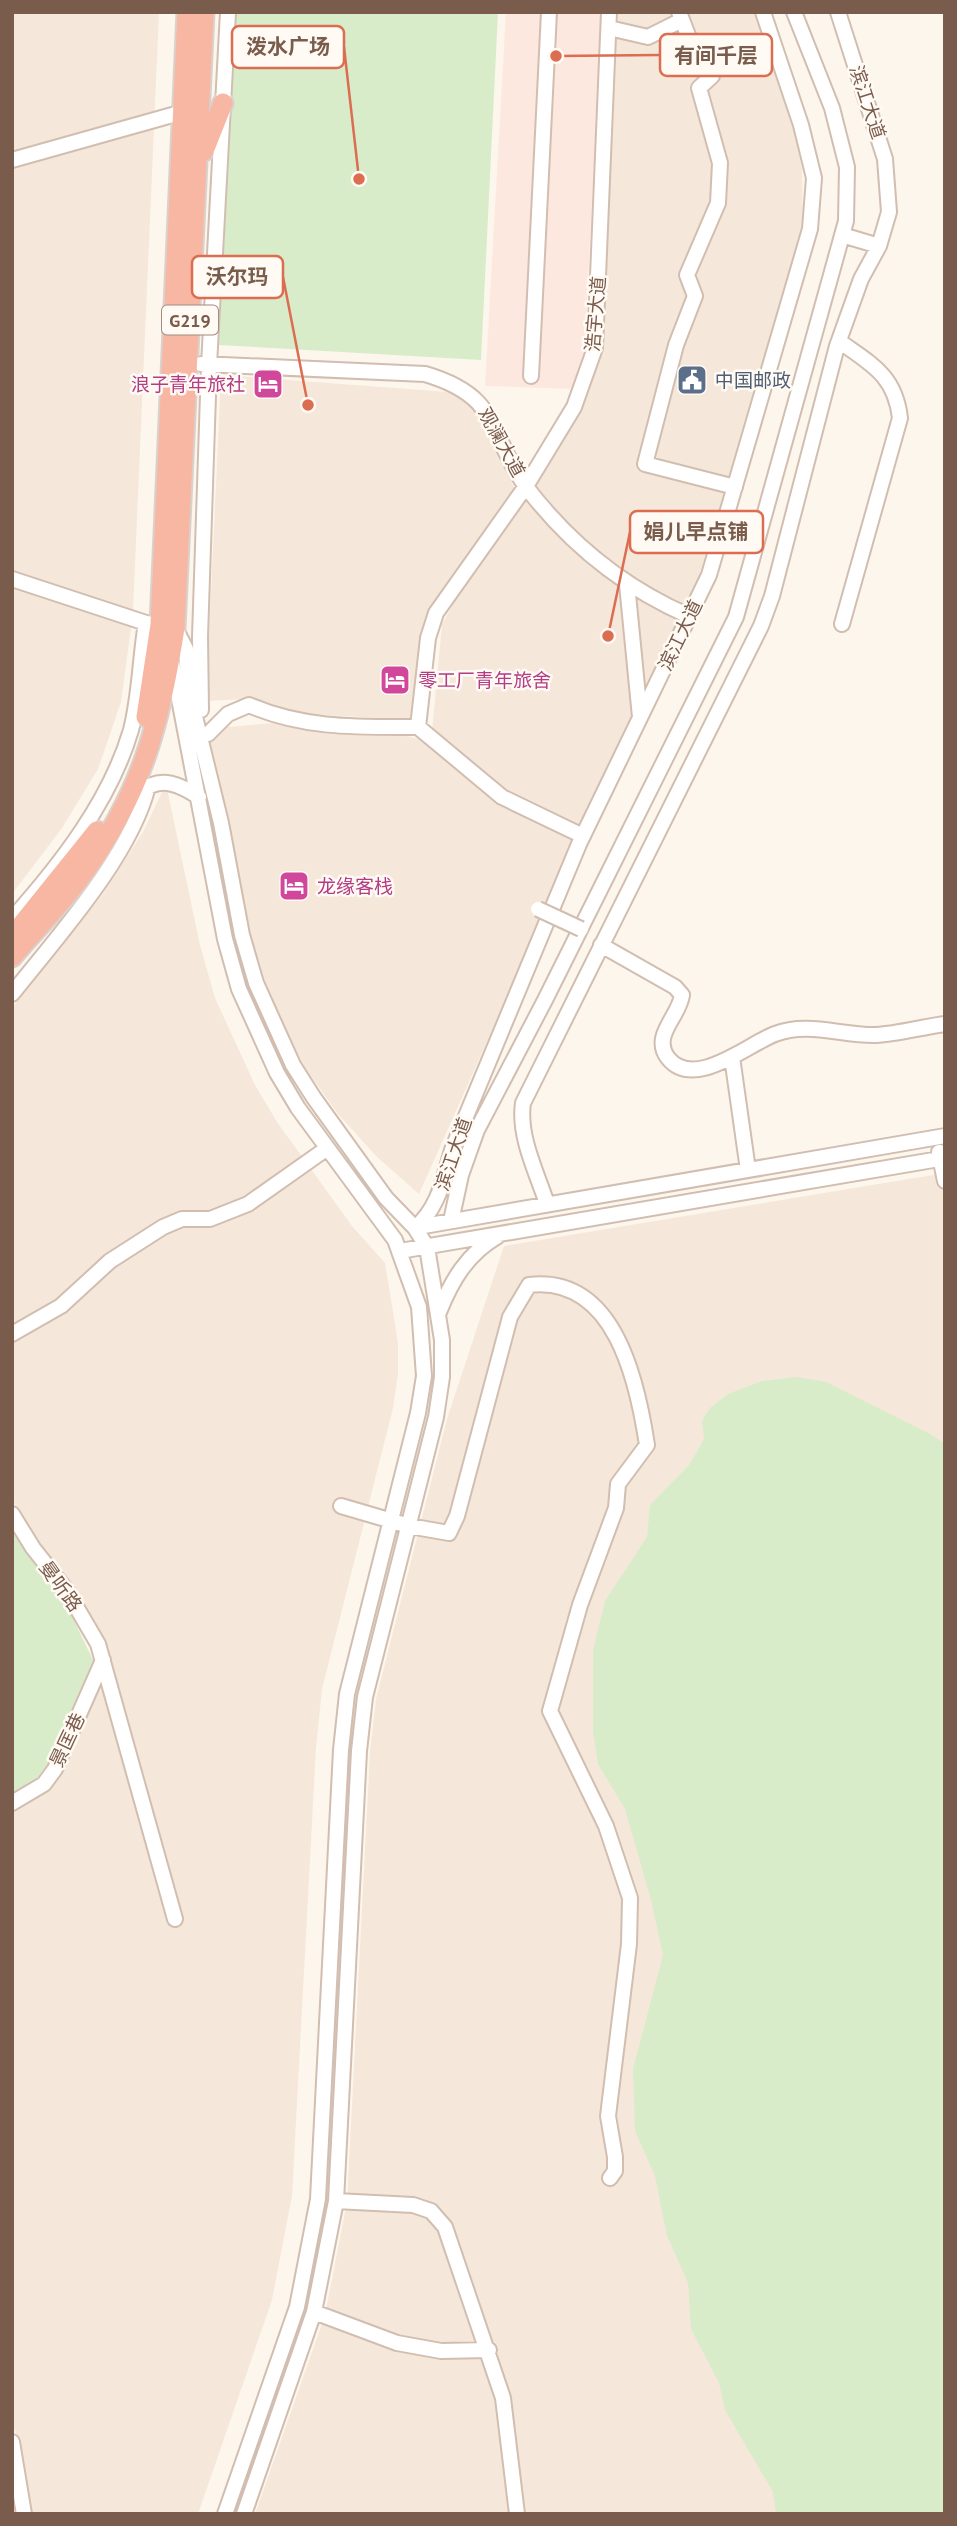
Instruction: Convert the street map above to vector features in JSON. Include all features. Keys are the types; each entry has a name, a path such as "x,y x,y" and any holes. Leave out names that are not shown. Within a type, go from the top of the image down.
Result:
{"highway":[{"name":"G219","path":"160,626 187,12"},
{"name":"G219","path":"160,626 181,504 204,12"},
{"path":"197,168 223,103"},
{"path":"14,948 85,873 126,808 149,755 171,656 160,626"},
{"path":"14,948 111,808 138,751 150,700 160,626"}],"street":[{"path":"221,823 223,810 199,701 209,365 228,12"},
{"path":"531,376 549,12"},
{"name":"浩宇大道","path":"418,727 428,638 436,613 526,486 574,407 595,348 610,12"},
{"name":"滨江大道","path":"415,1228 428,1216 437,1201 452,1150 583,836 709,575 810,229 814,178 801,125 763,12"},
{"path":"451,1221 461,1174 477,1130 581,929 736,617 846,221 847,167 832,107 794,12"},
{"name":"滨江大道","path":"547,1204 525,1135 521,1117 523,1102 761,626 772,596 839,341 889,212 885,159 838,12"},
{"path":"609,28 648,37 680,16 691,43 709,48 712,76 699,88 720,163 718,203 687,275 695,296 676,345 645,464 735,486"},
{"path":"12,160 183,112"},
{"path":"842,235 878,246"},
{"path":"839,341 881,372 891,383 898,399 900,418 842,625"},
{"name":"观澜大道","path":"188,363 425,374 449,381 477,397 526,486 570,538 627,584 689,617"},
{"path":"181,504 204,506"},
{"path":"12,579 160,626 186,649 189,692 221,823 242,935 256,983 293,1065 339,1135 386,1198 415,1228 427,1247 438,1314 442,1377 436,1417 365,1697 359,1751 336,2201 314,2312 244,2514"},
{"path":"627,584 640,717"},
{"path":"12,919 77,838 106,790 122,757 160,626"},
{"path":"171,656 225,939 244,1000 277,1073 326,1149 390,1232 400,1251 419,1307 424,1376 392,1522 347,1694 341,1750 318,2199 310,2248 297,2307 225,2514"},
{"path":"208,734 228,714 249,705 278,718 328,727 418,727 502,797 583,836"},
{"path":"126,808 148,786 177,784 199,797"},
{"path":"12,994 111,861 142,809 148,786"},
{"path":"214,885 232,882"},
{"path":"538,909 581,929"},
{"path":"601,945 675,987 682,995 680,1007 664,1031 663,1046 674,1065 687,1069 703,1068 732,1057 777,1032 803,1028 878,1035 945,1024"},
{"path":"732,1057 748,1170"},
{"path":"390,1232 941,1137 945,1181"},
{"path":"12,1334 61,1306 110,1261 163,1227 182,1219 210,1219 248,1204 326,1149"},
{"path":"400,1251 943,1158"},
{"path":"438,1314 463,1267 486,1244 505,1233"},
{"path":"341,1506 410,1527 449,1532 457,1516 510,1317 529,1285 548,1283 582,1293 608,1323 626,1357 642,1412 647,1445 618,1484 616,1508 579,1605 550,1711 606,1826 630,1898 629,1944 608,2116 615,2157 615,2171 610,2178"},
{"name":"曼听路","path":"12,1514 33,1548 76,1605 103,1660 175,1919"},
{"name":"景匡巷","path":"12,1803 44,1784 55,1769 103,1660"},
{"path":"336,2201 412,2205 431,2211 445,2227 489,2350 503,2398 516,2514"},
{"path":"314,2312 397,2343 441,2351 489,2350"},
{"path":"12,2442 24,2514"}],"shaded area":[{"path":"12,12 159,12 133,610 12,570"},
{"path":"506,12 602,12 584,355 575,389 485,386"},
{"path":"618,12 760,12 791,118 802,169 803,227 694,593 580,833 419,1194 377,1157 338,1114 303,1065 269,997 240,899 207,729 273,723 390,732 431,742 442,624 467,580 581,410 600,344"},
{"path":"221,375 449,392 467,401 478,414 515,489 425,622 410,720 293,713 246,699 206,701"},
{"path":"12,585 132,621 121,702 98,769 62,828 12,894"},
{"path":"166,784 200,945 215,998 255,1085 277,1122 352,1226 385,1263 398,1343 398,1374 393,1408 322,1689 316,1748 292,2196 272,2300 198,2514 31,2514 24,2460 12,2421 12,1811 48,1789 61,1773 110,1662 90,1617 72,1587 38,1544 12,1499 12,1008 103,894 143,832"},
{"path":"945,1173 945,2514 255,2514 325,2315 347,2202 370,1752 376,1699 447,1419 504,1246"}],"green space":[{"path":"236,12 498,12 481,360 219,345"},
{"path":"796,1377 826,1382 945,1444 945,2514 776,2514 773,2492 725,2410 719,2383 691,2329 688,2283 667,2236 655,2176 635,2131 633,2069 663,1955 651,1900 625,1809 598,1764 593,1732 593,1651 605,1601 647,1537 650,1505 690,1464 704,1439 702,1421 710,1408 728,1394 762,1381"},
{"path":"12,1532 69,1610 93,1660 47,1765 38,1777 12,1793"}],"place":[{"name":"有间千层","path":"556,56"},
{"name":"泼水广场","path":"359,179"},
{"name":"中国邮政","path":"692,380"},
{"name":"浪子青年旅社","path":"268,384"},
{"name":"沃尔玛","path":"308,405"},
{"name":"娟儿早点铺","path":"608,636"},
{"name":"零工厂青年旅舍","path":"395,680"},
{"name":"龙缘客栈","path":"294,886"}]}
